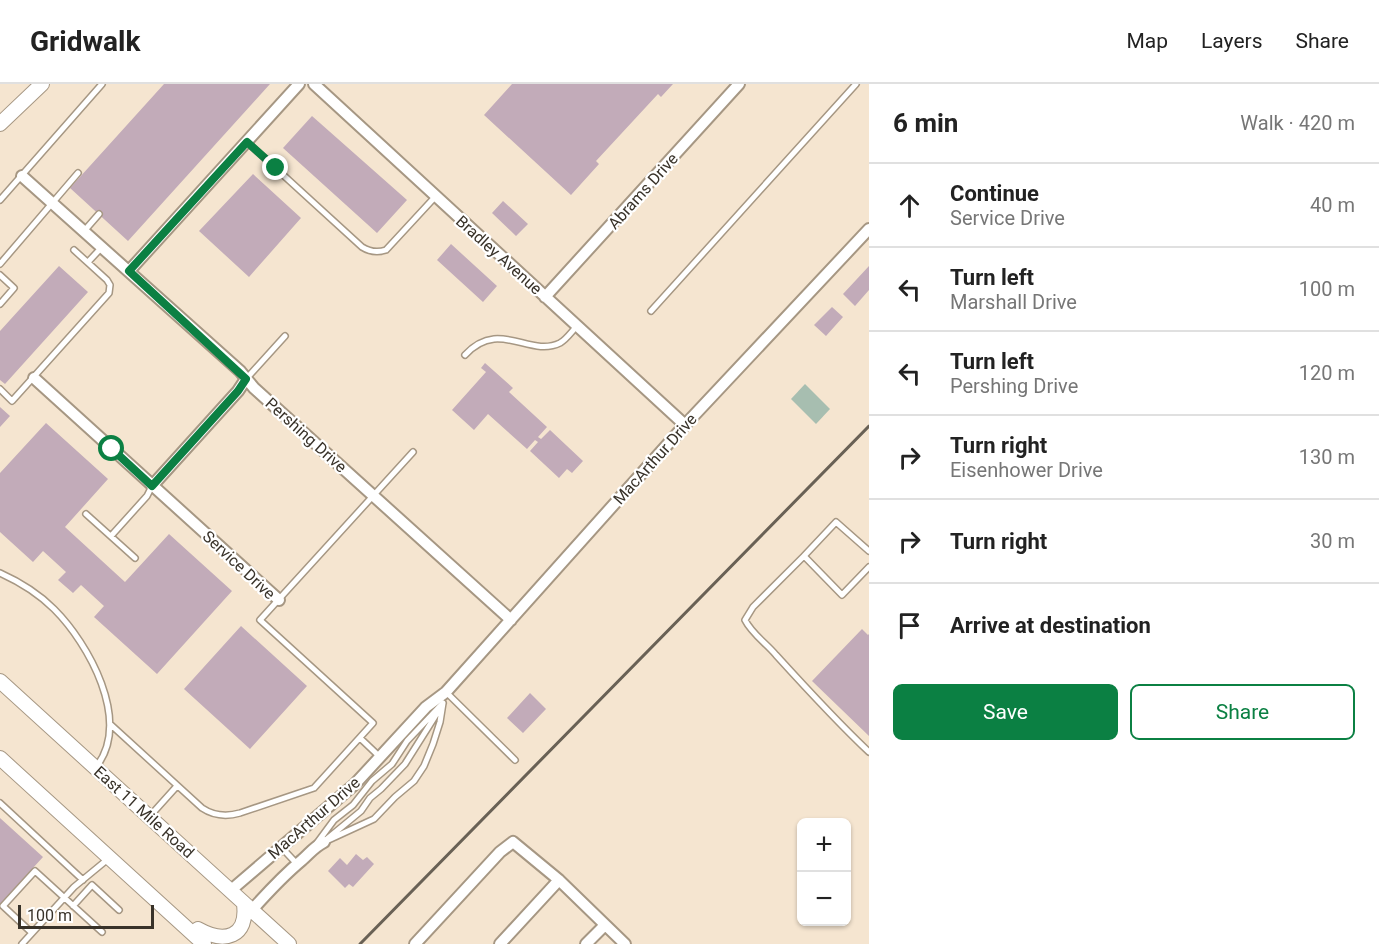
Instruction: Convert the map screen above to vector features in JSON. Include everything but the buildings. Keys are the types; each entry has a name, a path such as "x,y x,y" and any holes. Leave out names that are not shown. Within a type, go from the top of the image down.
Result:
{"main road":[{"path":"0,124 42,84"},
{"name":"East 11 Mile Road","path":"0,681 289,944"},
{"path":"0,690 67,752 96,768"},
{"path":"0,758 204,944"},
{"path":"94,844 126,863 211,939 218,942 237,934 244,922 248,907"}],"street":[{"path":"129,271 299,84"},
{"name":"Bradley Avenue","path":"314,84 685,425"},
{"name":"Abrams Drive","path":"545,297 739,84"},
{"name":"Pershing Drive","path":"22,176 103,246 511,620"},
{"name":"MacArthur Drive","path":"231,891 355,784 426,707 444,697 685,425 869,230"},
{"name":"Service Drive","path":"34,378 279,600"},
{"path":"152,486 238,391 246,379"},
{"path":"415,944 500,852 513,842 520,845 625,944"},
{"name":"MacArthur Drive","path":"248,907 319,844"},
{"path":"500,944 558,880"},
{"path":"586,944 604,926"}],"lane":[{"path":"0,200 102,84"},
{"path":"651,312 856,84"},
{"path":"247,142 369,251 382,251 390,247 435,197"},
{"path":"0,264 78,173"},
{"path":"85,230 99,214"},
{"path":"88,262 103,246"},
{"path":"0,389 12,401 110,293 109,282 74,250"},
{"path":"0,275 14,288 0,304"},
{"path":"465,355 478,343 489,340 507,339 548,346 564,339 577,326"},
{"path":"246,379 285,336"},
{"path":"279,600 414,452"},
{"path":"111,536 147,496 152,486"},
{"path":"86,514 135,558"},
{"path":"869,552 836,522 753,607 745,620 749,628 774,652 838,724 869,752"},
{"path":"804,556 842,595 869,567"},
{"path":"0,573 31,590 68,623 98,675 110,724 105,755 96,768"},
{"name":"Service Drive","path":"279,600 260,620 373,723 360,738"},
{"path":"444,697 515,760"},
{"path":"319,844 329,825 353,805 372,781 392,764 407,741 444,697"},
{"path":"319,844 374,819 414,781 427,759 440,722 444,697"},
{"path":"319,844 361,811 370,798 405,764 444,697"},
{"path":"110,724 208,812 223,816 240,813 314,788 360,738 380,757"},
{"path":"149,817 177,786"},
{"path":"0,803 83,880"},
{"path":"281,848 297,864"},
{"path":"22,944 64,898 110,858"},
{"path":"33,933 3,906 35,871 102,932"},
{"path":"73,906 92,885 119,910"}],"green space":[{"path":"805,384 830,409 816,424 791,399"}],"railway":[{"path":"360,944 869,426"}],"route":[{"path":"112,449 152,486 238,391 246,379 240,371 129,271 247,142 276,168"}]}
